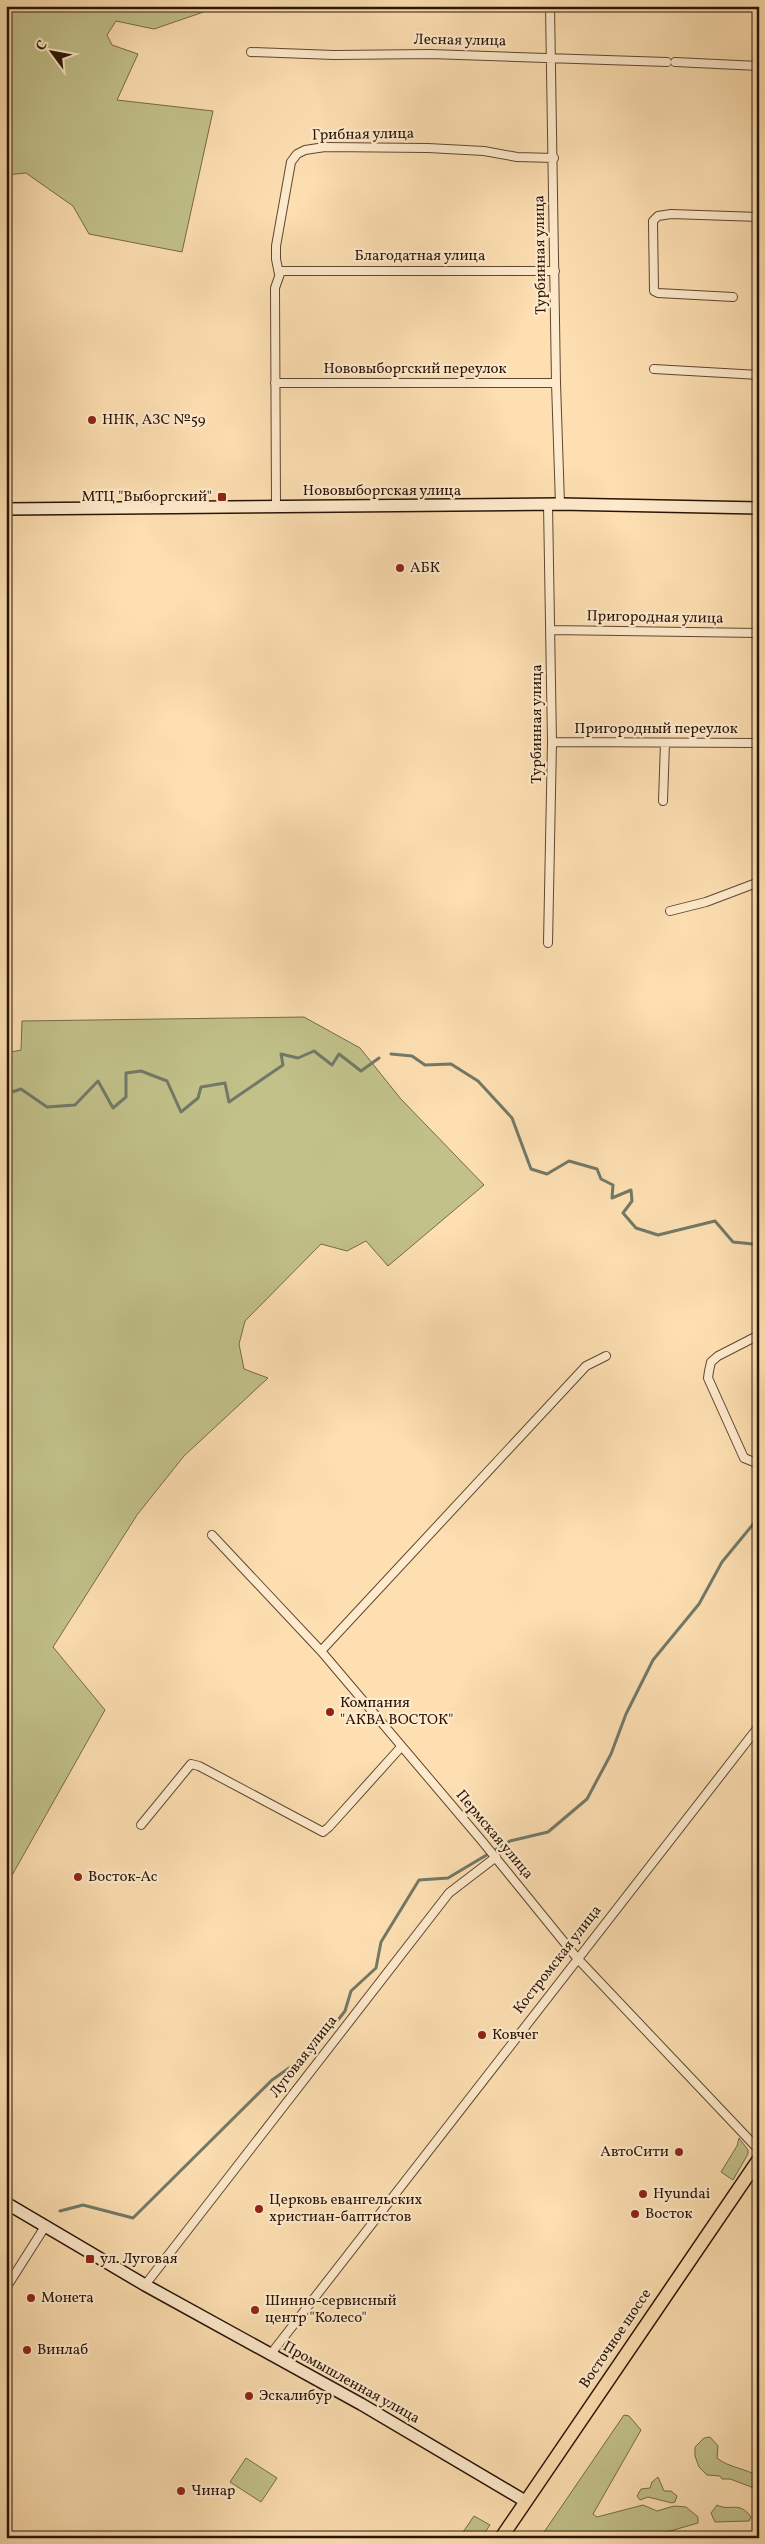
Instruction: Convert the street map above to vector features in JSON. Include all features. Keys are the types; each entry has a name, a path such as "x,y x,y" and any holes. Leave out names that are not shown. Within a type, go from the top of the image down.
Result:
{"main road":[{"name":"Восточное шоссе","path":"501,2538 759,2160"}],"street":[{"name":"Турбинная улица","path":"550,6 554,158 556,383 560,504"},
{"name":"Лесная улица","path":"251,52 551,57 759,66"},
{"name":"Грибная улица","path":"276,506 275,288 282,272 276,259 276,246 291,162 297,154 305,150 325,147 428,148 484,151 517,157 554,158"},
{"path":"733,297 658,293 654,291 653,221 658,216 671,214 759,217"},
{"name":"Благодатная улица","path":"282,272 555,270"},
{"path":"654,369 759,375"},
{"name":"Нововыборгский переулок","path":"275,383 556,383"},
{"name":"Турбинная улица","path":"548,504 552,742 548,943"},
{"name":"Нововыборгская улица","path":"6,509 548,504 759,508"},
{"name":"Пригородная улица","path":"551,630 759,633"},
{"name":"Пригородный переулок","path":"552,742 759,744"},
{"path":"663,801 665,742"},
{"path":"670,911 706,902 759,882"},
{"path":"759,1335 718,1356 711,1362 708,1378 744,1458 759,1464"},
{"path":"321,1651 586,1366 606,1356"},
{"name":"Пермская улица","path":"212,1535 321,1651 496,1857 577,1958 759,2150"},
{"name":"Костромская улица","path":"270,2355 759,1726"},
{"path":"140,1825 191,1764 200,1766 323,1832 330,1827 401,1747"},
{"name":"Луговая улица","path":"145,2285 449,1892 496,1857"},
{"name":"Промышленная улица","path":"6,2203 145,2285 361,2404 525,2501"},
{"path":"6,2288 46,2225"}],"shaded area":[{"path":"6,6 221,6 154,29 116,21 107,35 112,45 138,54 117,100 213,111 182,252 89,234 73,206 26,173 6,175"},
{"path":"304,1017 360,1048 400,1098 484,1185 388,1266 366,1241 347,1251 321,1244 245,1321 239,1344 244,1369 268,1378 184,1456 137,1515 53,1647 105,1710 6,1886 6,1053 21,1050 22,1021"},
{"path":"739,2138 748,2150 748,2154 733,2180 721,2172 737,2146"},
{"path":"624,2415 629,2416 641,2430 593,2514 597,2517 643,2505 657,2511 674,2506 686,2507 698,2517 698,2523 646,2538 540,2538"},
{"path":"710,2437 718,2446 717,2458 759,2477 759,2483 754,2488 730,2479 722,2479 720,2476 707,2475 699,2467 695,2456 695,2447 704,2438"},
{"path":"246,2458 277,2478 261,2502 230,2482"},
{"path":"658,2477 664,2491 671,2491 677,2496 675,2502 672,2503 648,2497 640,2500 637,2496 641,2489 650,2488 652,2482"},
{"path":"717,2505 742,2509 751,2517 749,2521 715,2522 711,2513"},
{"path":"474,2516 490,2525 481,2538 459,2538"}],"waterway":[{"path":"6,1094 21,1089 47,1107 75,1105 98,1081 113,1108 126,1097 126,1073 141,1071 167,1081 181,1112 198,1098 201,1087 225,1083 229,1102 283,1065 281,1054 298,1058 314,1051 332,1065 339,1054 361,1071 379,1058"},
{"path":"391,1054 412,1056 425,1065 451,1064 478,1081 512,1118 531,1169 547,1174 569,1161 597,1169 601,1179 613,1185 612,1198 631,1190 632,1201 623,1213 636,1228 658,1235 715,1221 733,1242 753,1244 759,1241"},
{"path":"60,2211 83,2205 133,2218 272,2080 309,2054 331,2029 345,2011 351,1991 376,1968 381,1942 419,1880 448,1878 510,1841 548,1832 587,1799 611,1754 626,1714 653,1660 699,1604 722,1562 759,1517"}],"place":[{"name":"ННК, АЗС №59","path":"92,420"},
{"name":"МТЦ \"Выборгский\"","path":"222,497"},
{"name":"АБК","path":"400,568"},
{"name":"Компания \"АКВА ВОСТОК\"","path":"330,1712"},
{"name":"Восток-Ас","path":"78,1877"},
{"name":"Ковчег","path":"482,2035"},
{"name":"АвтоСити","path":"679,2152"},
{"name":"Hyundai","path":"643,2194"},
{"name":"Церковь евангельских христиан-баптистов","path":"259,2209"},
{"name":"Восток","path":"635,2214"},
{"name":"ул. Луговая","path":"90,2259"},
{"name":"Монета","path":"31,2298"},
{"name":"Шинно-сервисный центр \"Колесо\"","path":"255,2310"},
{"name":"Винлаб","path":"27,2350"},
{"name":"Эскалибур","path":"249,2396"},
{"name":"Чинар","path":"181,2491"}]}
